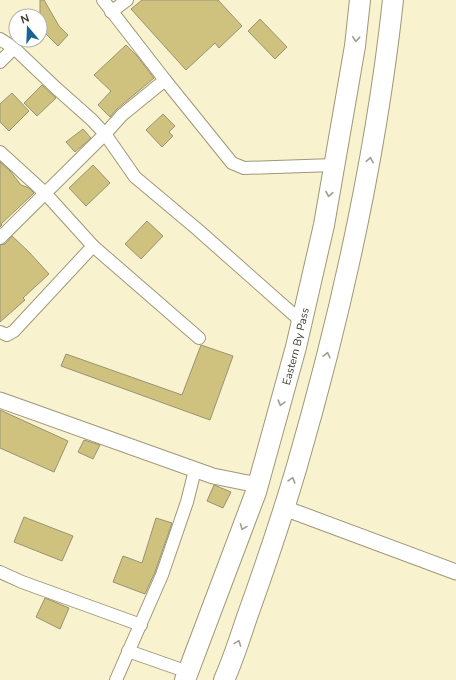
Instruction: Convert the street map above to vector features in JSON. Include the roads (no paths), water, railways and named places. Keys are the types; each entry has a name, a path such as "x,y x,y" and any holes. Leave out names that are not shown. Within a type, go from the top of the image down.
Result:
{"main road":[{"name":"Eastern By Pass","path":"186,676 258,485 296,347 324,225 355,46 360,0"},
{"path":"224,680 265,567 319,388 354,245 375,132 393,0"}],"street":[{"path":"103,0 165,80 232,162 244,168 334,165"},
{"path":"111,12 127,0"},
{"path":"0,62 14,48 92,120 105,134 135,177 197,229 302,322"},
{"path":"0,238 105,134 122,115 165,80"},
{"path":"0,152 45,193 93,246 199,338"},
{"path":"0,332 7,335 14,332 93,246"},
{"path":"0,400 213,476 258,485"},
{"path":"116,680 162,575 187,502 195,470"},
{"path":"284,508 456,572"},
{"path":"0,572 22,582 141,625"},
{"path":"128,650 186,676"}]}
